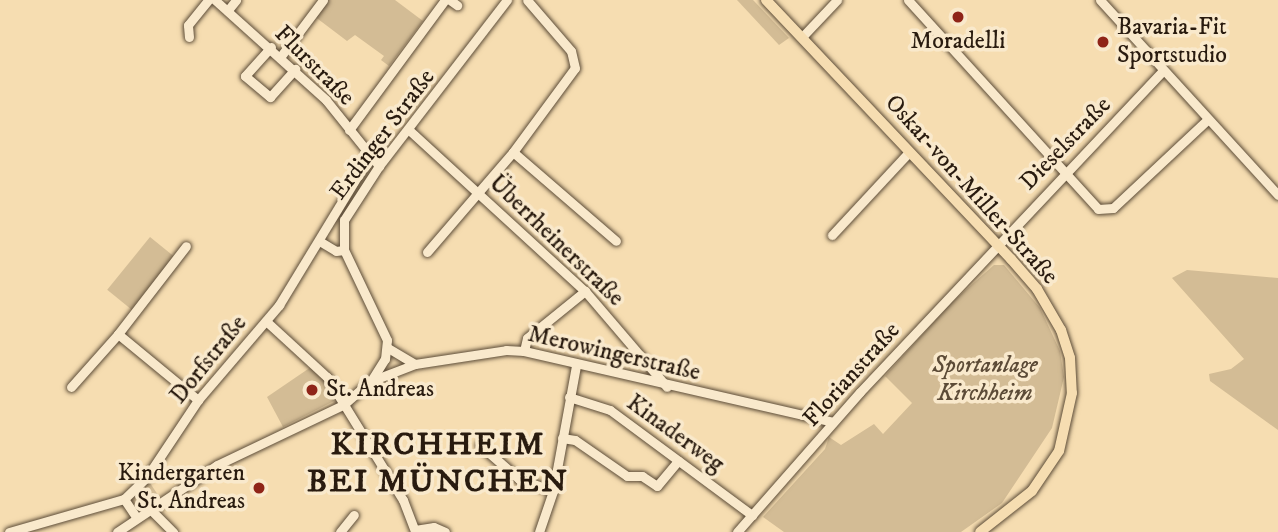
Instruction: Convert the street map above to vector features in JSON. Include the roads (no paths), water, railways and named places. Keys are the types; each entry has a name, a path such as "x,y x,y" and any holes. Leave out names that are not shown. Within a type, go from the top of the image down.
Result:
{"main road":[{"name":"Oskar-von-Miller-Straße","path":"766,0 997,244 1054,316 1070,358 1073,393 1065,435 1052,465 1018,505 980,532"}],"street":[{"path":"189,37 188,25 208,0"},
{"name":"Flurstraße","path":"215,0 295,69 379,166"},
{"path":"228,10 236,0"},
{"path":"281,56 323,0"},
{"path":"349,130 445,0"},
{"name":"Erdinger Straße","path":"388,348 379,315 344,250 341,218 507,0"},
{"path":"427,252 513,152 575,68 575,56 527,0"},
{"path":"802,37 836,0"},
{"path":"908,0 1066,174 1105,211 1207,120"},
{"path":"1100,0 1278,195"},
{"path":"271,47 245,76 270,97 295,69"},
{"name":"Dieselstraße","path":"997,244 1163,70"},
{"name":"Überrheinerstraße","path":"409,130 584,291 667,387"},
{"path":"513,152 616,241"},
{"path":"832,235 909,152"},
{"name":"Dorfstraße","path":"124,499 146,478 198,400 266,321 341,218 369,156"},
{"path":"1264,179 1278,178"},
{"path":"321,242 335,251 344,250"},
{"name":"Florianstraße","path":"737,532 833,422 997,244"},
{"path":"71,387 118,334 186,246"},
{"path":"524,351 527,338 584,291"},
{"path":"266,321 318,366 403,500 415,531 434,527 444,532"},
{"path":"118,334 198,400"},
{"path":"117,532 136,517 245,450 343,405 371,381 388,348 415,364"},
{"name":"Merowingerstraße","path":"371,381 415,364 506,350 524,351 667,387 833,422"},
{"path":"539,532 552,491 576,366"},
{"name":"Kinaderweg","path":"569,397 610,410 752,515"},
{"path":"562,438 575,440 627,476 642,476 657,486 678,461"},
{"path":"481,444 519,479 552,491"},
{"path":"9,532 124,499 136,517"},
{"path":"150,509 173,532"},
{"path":"340,532 354,515"}],"place":[{"name":"Moradelli","path":"958,17"},
{"name":"Bavaria-Fit Sportstudio","path":"1103,42"},
{"name":"St. Andreas","path":"312,390"},
{"name":"Kindergarten St. Andreas","path":"259,488"}],"district":[{"name":"KIRCHHEIM BEI MÜNCHEN","path":"438,464"}],"park label":[{"name":"Sportanlage Kirchheim","path":"985,380"}]}
